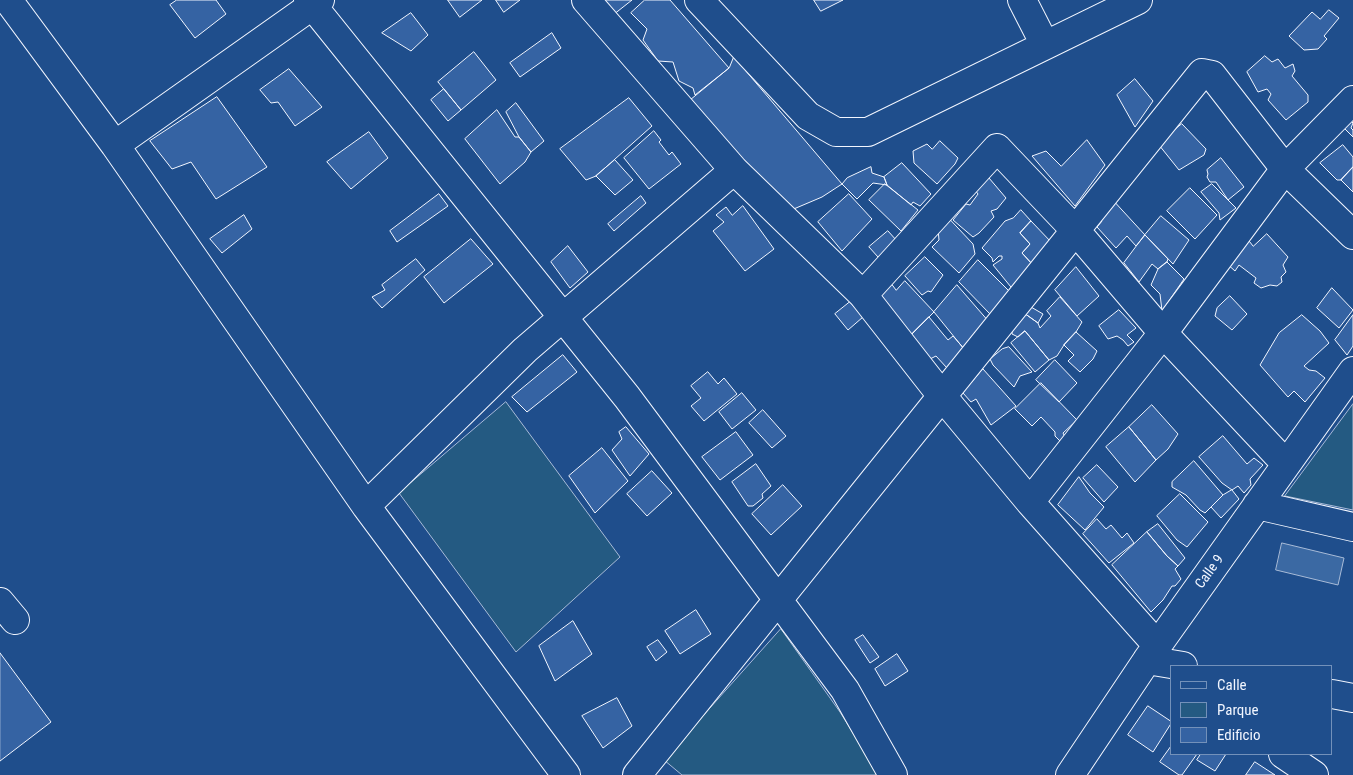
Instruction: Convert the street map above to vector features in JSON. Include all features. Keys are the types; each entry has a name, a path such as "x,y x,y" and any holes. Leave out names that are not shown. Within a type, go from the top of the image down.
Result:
{"street":[{"path":"8,0 115,145 366,506 566,775"},
{"path":"586,0 734,170 863,295 942,396 1170,674"},
{"path":"699,0 808,116 836,132 868,132 1138,0"},
{"path":"1022,0 1045,45"},
{"path":"115,145 314,2 627,397 844,690 893,775"},
{"path":"638,775 1202,73 1212,75 1285,168 1353,235"},
{"path":"1030,502 1163,333 1285,168 1353,100"},
{"path":"863,295 997,148 1076,231 1163,333 1286,464"},
{"path":"366,506 525,350 734,170"},
{"name":"Calle 9","path":"1070,775 1152,652 1353,371"},
{"path":"1257,506 1353,527"},
{"path":"1152,652 1181,665"},
{"path":"1333,694 1353,698"},
{"path":"1284,755 1314,775"}],"green space":[{"path":"506,402 620,557 516,652 399,493"},
{"path":"1353,404 1353,510 1285,496"},
{"path":"781,629 840,712 879,775 682,775 664,760"}],"shaded area":[{"path":"1282,543 1344,558 1338,585 1276,570"}],"building":[{"path":"177,0 216,0 226,14 195,38 170,5"},
{"path":"448,0 482,0 460,17"},
{"path":"496,0 520,0 504,12"},
{"path":"601,0 632,0 613,15"},
{"path":"645,0 670,0 729,68 695,95 693,88 679,81 673,62 658,61 643,40 647,29 631,13"},
{"path":"814,0 843,0 821,11"},
{"path":"1329,10 1339,18 1324,36 1327,39 1318,49 1304,50 1289,36 1312,12 1320,19"},
{"path":"411,13 428,35 411,51 382,33"},
{"path":"552,33 561,48 520,77 510,63"},
{"path":"474,52 496,80 461,110 438,82"},
{"path":"1265,56 1272,62 1278,59 1285,68 1293,64 1295,71 1292,76 1308,95 1308,102 1286,120 1268,100 1271,94 1267,89 1258,92 1247,72"},
{"path":"734,57 842,184 822,197 789,211 690,100 729,68"},
{"path":"289,69 322,107 295,126 278,102 271,103 260,90"},
{"path":"1135,79 1153,101 1135,127 1117,95"},
{"path":"444,89 461,110 448,121 431,100"},
{"path":"217,97 267,167 216,199 191,162 172,169 150,141"},
{"path":"629,98 652,126 596,176 586,180 560,149"},
{"path":"516,103 544,141 531,152 519,137 506,112"},
{"path":"497,110 515,137 519,137 531,152 525,162 500,184 465,139"},
{"path":"1351,121 1353,123 1351,128 1353,130 1353,137 1344,128"},
{"path":"1182,124 1206,149 1204,155 1179,170 1159,145 1163,139"},
{"path":"654,131 661,140 659,142 669,155 672,152 681,164 649,189 624,158"},
{"path":"369,132 388,158 351,189 327,162"},
{"path":"1087,140 1105,165 1075,206 1032,156 1046,151 1061,166"},
{"path":"940,141 958,158 937,184 914,163 913,151 927,144 932,149"},
{"path":"1343,145 1353,157 1353,167 1341,180 1337,180 1320,163"},
{"path":"1221,158 1244,187 1228,200 1216,182 1210,182 1207,177 1207,170"},
{"path":"615,160 633,180 615,195 596,176"},
{"path":"902,163 931,194 920,206 913,202 911,205 887,185 884,177"},
{"path":"871,167 872,173 884,177 887,185 873,183 857,199 842,184 847,178"},
{"path":"1353,167 1353,192 1341,180"},
{"path":"989,178 1006,198 997,209 991,211 994,217 973,237 953,220 966,204 970,205 978,194 975,190"},
{"path":"885,184 918,210 901,231 869,200"},
{"path":"1212,184 1236,208 1220,220 1219,213 1201,192"},
{"path":"1190,188 1217,215 1195,239 1167,211"},
{"path":"439,194 448,206 397,242 390,231"},
{"path":"849,194 872,219 842,251 818,222"},
{"path":"641,196 646,203 614,231 608,224"},
{"path":"1111,198 1145,235 1136,246 1127,236 1116,248 1097,227 1102,221 1096,216"},
{"path":"743,206 774,249 745,271 713,231 724,222 716,215 726,207 732,215"},
{"path":"941,210 973,244 975,254 959,273 932,247 939,240 938,229"},
{"path":"1021,210 1031,221 1020,233 1030,244 1022,253 1033,265 1015,292 993,265 1002,259 1002,256 999,256 993,262 992,258 982,248 1005,221 1013,218"},
{"path":"244,215 252,229 222,253 210,239"},
{"path":"1161,216 1189,240 1173,264 1145,235"},
{"path":"1031,221 1052,243 1033,265 1022,253 1030,244 1020,233"},
{"path":"888,231 897,241 882,256 878,257 869,247"},
{"path":"1267,234 1288,257 1283,265 1286,272 1281,277 1282,282 1277,286 1270,285 1261,288 1254,283 1256,278 1239,265 1235,271 1226,263 1246,237 1253,246"},
{"path":"1145,235 1168,259 1158,269 1152,264 1139,282 1124,263"},
{"path":"471,239 493,264 444,303 424,277"},
{"path":"568,246 588,272 570,288 551,262"},
{"path":"925,257 943,275 931,292 928,291 922,295 905,276"},
{"path":"416,259 425,270 382,308 372,297 385,290 382,285"},
{"path":"978,260 1010,292 990,314 959,282"},
{"path":"1167,262 1184,279 1162,311 1160,294 1151,285 1158,269"},
{"path":"1076,267 1099,296 1077,316 1055,290"},
{"path":"905,281 934,312 911,335 876,295 890,282 896,290"},
{"path":"957,285 990,323 968,354 934,312"},
{"path":"1332,288 1353,310 1339,328 1317,308"},
{"path":"1230,296 1247,314 1232,330 1215,316 1217,308"},
{"path":"1060,297 1082,322 1057,356 1049,360 1025,331 1018,337 1012,334 1012,329 1024,313 1038,323 1040,328 1051,316 1047,311"},
{"path":"850,302 863,317 848,330 835,314"},
{"path":"1031,307 1043,314 1038,323 1024,313"},
{"path":"1119,310 1136,328 1127,335 1134,342 1128,346 1117,336 1108,339 1099,326"},
{"path":"1302,315 1320,331 1329,343 1304,366 1309,370 1316,371 1325,378 1305,402 1294,391 1288,397 1260,365 1279,333"},
{"path":"1353,315 1353,346 1347,355 1335,340"},
{"path":"929,317 948,340 953,336 966,351 947,368 936,356 930,359 911,335"},
{"path":"1025,331 1049,360 1035,372 1011,343"},
{"path":"1076,332 1097,351 1093,359 1080,372 1068,361 1074,355 1064,345"},
{"path":"1009,347 1032,372 1020,376 1014,387 993,365 990,359 1002,349"},
{"path":"563,355 577,372 527,412 512,397"},
{"path":"1055,360 1077,383 1059,402 1036,380"},
{"path":"983,369 1016,406 991,425 976,399 971,402 963,393"},
{"path":"708,372 718,384 724,378 737,394 704,421 691,406 701,398 691,386"},
{"path":"1041,383 1077,420 1063,433 1065,437 1061,442 1055,436 1055,432 1041,417 1032,426 1015,409"},
{"path":"742,393 756,410 732,429 719,412"},
{"path":"1152,405 1178,434 1168,449 1156,460 1129,427"},
{"path":"763,410 786,436 772,448 749,423"},
{"path":"626,427 649,454 630,476 612,450 622,439 619,432"},
{"path":"1129,427 1156,460 1135,482 1106,447"},
{"path":"736,432 753,455 720,480 702,457"},
{"path":"1223,436 1247,464 1254,458 1263,465 1250,479 1251,485 1244,493 1238,486 1232,490 1222,483 1199,457"},
{"path":"602,448 628,481 595,513 569,476"},
{"path":"1194,461 1223,495 1205,513 1186,495 1172,487 1172,482"},
{"path":"756,464 771,486 762,494 763,498 753,506 748,506 732,482"},
{"path":"1097,465 1118,487 1104,502 1083,478"},
{"path":"652,471 672,493 647,516 627,494"},
{"path":"1079,477 1090,493 1104,507 1085,530 1058,505"},
{"path":"783,485 802,506 771,535 752,514"},
{"path":"1232,490 1239,499 1221,518 1211,507 1223,495"},
{"path":"1180,494 1208,522 1187,547 1177,540 1157,516"},
{"path":"1097,519 1106,529 1111,525 1122,538 1127,533 1134,543 1109,563 1083,534"},
{"path":"1158,524 1185,558 1178,566 1147,532"},
{"path":"1147,532 1178,566 1175,569 1181,579 1175,586 1172,586 1163,600 1151,612 1112,565"},
{"path":"696,610 711,634 680,654 665,631"},
{"path":"573,621 592,654 555,681 539,646"},
{"path":"863,635 879,657 870,663 855,640"},
{"path":"658,640 667,652 656,661 647,647"},
{"path":"0,653 51,722 0,761"},
{"path":"897,654 908,671 885,686 875,669"},
{"path":"617,698 632,726 603,748 582,716"},
{"path":"1148,706 1170,721 1170,725 1153,752 1128,735"},
{"path":"1170,748 1170,755 1196,755 1182,775 1179,775 1160,762"},
{"path":"1200,755 1225,755 1215,771 1197,760"},
{"path":"1255,762 1275,775 1246,775"}]}
